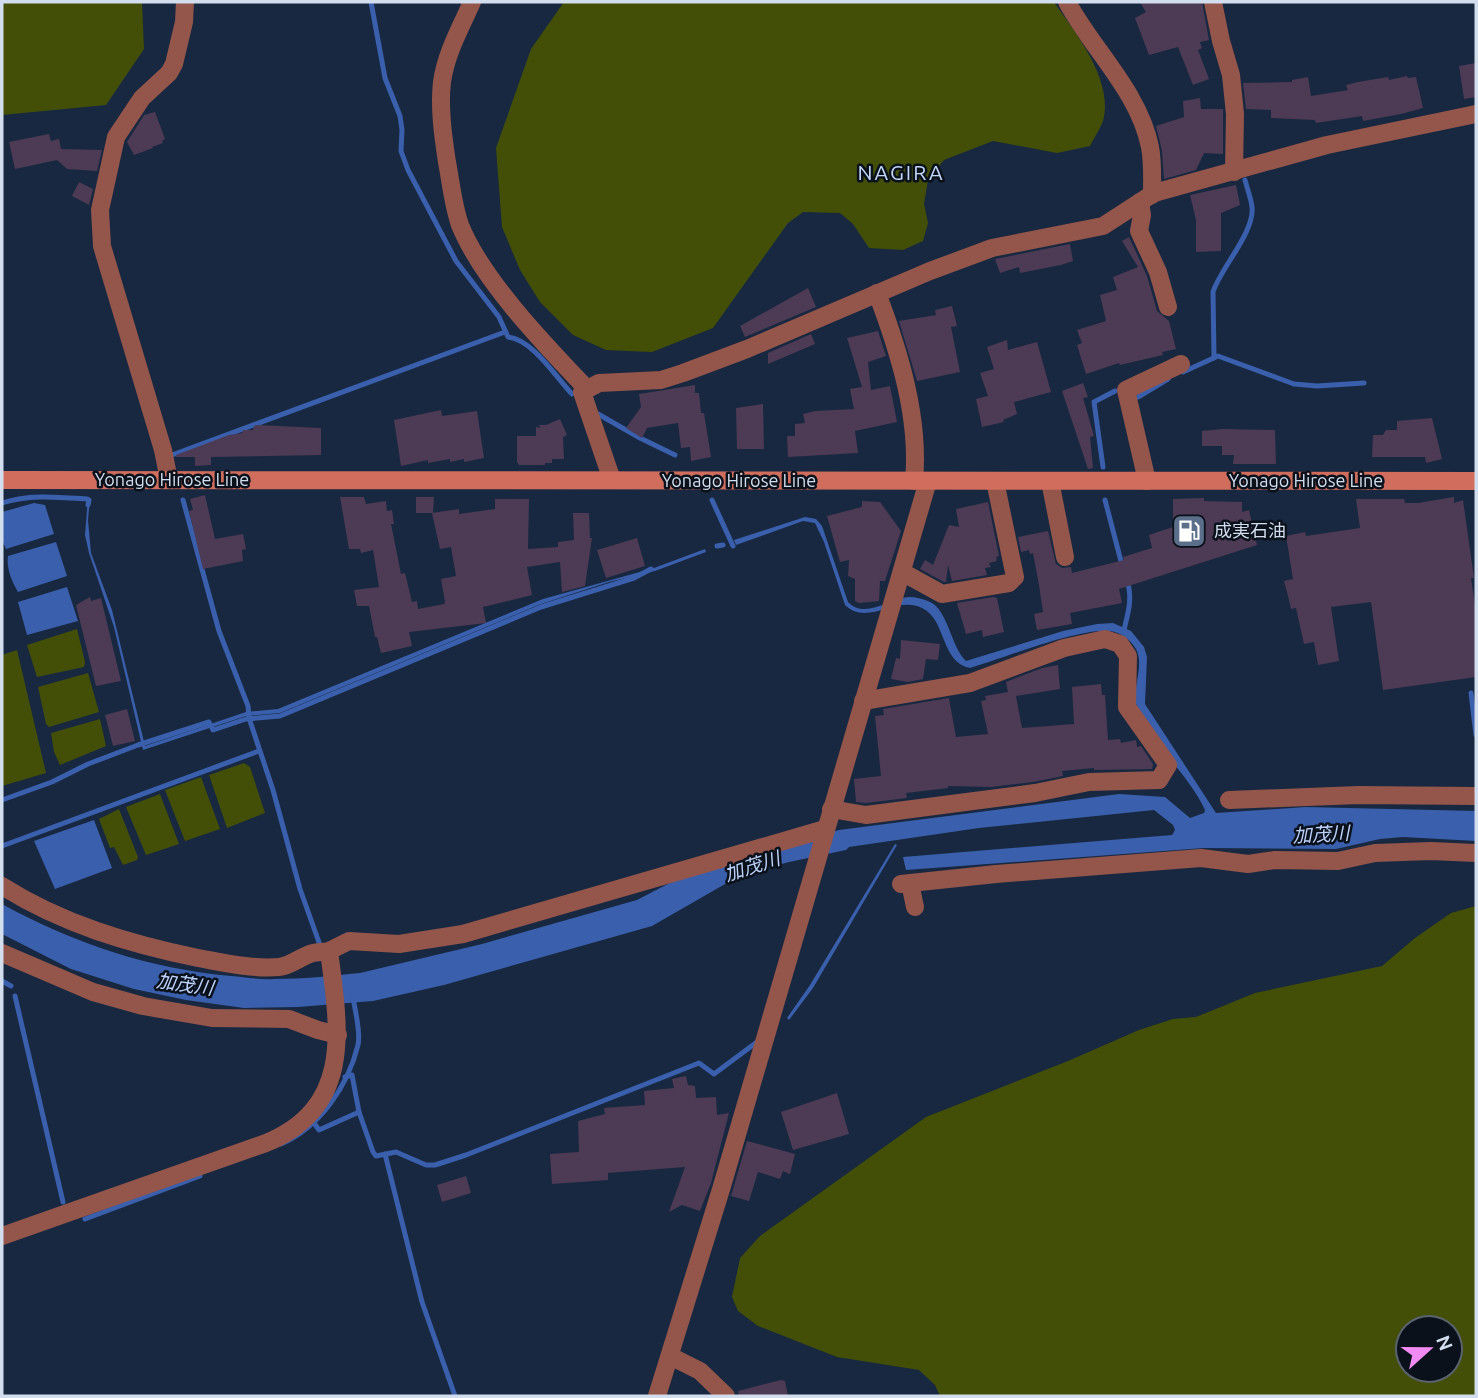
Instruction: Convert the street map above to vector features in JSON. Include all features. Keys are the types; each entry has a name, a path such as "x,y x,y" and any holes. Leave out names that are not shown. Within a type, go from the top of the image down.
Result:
{"main road":[{"name":"Yonago Hirose Line","path":"2,480 1476,481"}],"street":[{"path":"169,480 163,450 102,246 100,210 116,136 142,98 169,73 174,64 186,2"},
{"path":"472,2 452,47 442,90 444,147 459,221 478,260 523,318 587,390"},
{"path":"1068,2 1142,121 1152,163 1139,231 1158,272 1168,307"},
{"path":"1213,2 1220,41 1231,75 1235,114 1234,172"},
{"path":"612,481 582,392 599,383 661,380 683,373 992,248 1103,226 1146,199 1234,172 1327,145 1476,114"},
{"path":"657,1396 722,1186 902,572 921,481 897,351 877,293"},
{"path":"1147,481 1126,390 1181,364"},
{"path":"902,572 942,594 1009,583 1015,577 995,481"},
{"path":"1050,481 1065,558"},
{"path":"831,809 866,815 1035,793 1089,782 1159,780 1168,765 1127,707 1128,656 1119,644 1105,639 1064,648 970,683 863,701"},
{"path":"1230,800 1358,795 1476,796"},
{"path":"2,886 18,897 78,925 150,948 245,967 282,967 349,941 399,944 463,934 825,829"},
{"path":"915,907 905,883 1201,858 1248,864 1275,860 1338,861 1375,853 1476,853"},
{"path":"2,1236 280,1137 298,1125 316,1108 328,1089 338,1052 329,951"},
{"path":"2,953 93,992 143,1006 212,1018 289,1019 338,1035"},
{"path":"670,1356 699,1371 726,1396"}],"green space":[{"path":"2,2 142,2 144,49 106,105 2,115"},
{"path":"564,2 1054,2 1082,43 1098,74 1105,105 1103,121 1090,146 1057,153 993,141 944,160 928,180 924,204 928,223 923,241 903,250 869,248 853,224 840,213 803,212 788,223 713,328 652,352 606,350 573,335 540,302 520,270 502,227 496,148 531,49"},
{"path":"77,629 84,667 37,677 27,645"},
{"path":"17,650 46,773 2,786 2,655"},
{"path":"88,673 99,712 49,727 38,687"},
{"path":"100,719 106,746 60,765 54,752 51,733"},
{"path":"244,763 250,767 265,813 227,828 209,775"},
{"path":"201,777 220,829 185,841 165,790"},
{"path":"160,794 179,844 146,855 126,807"},
{"path":"119,809 138,857 137,860 123,865 114,847 110,848 99,819"},
{"path":"1476,906 1476,1396 940,1396 935,1385 919,1370 837,1357 758,1326 738,1311 732,1297 740,1258 760,1236 926,1117 1139,1030 1173,1019 1196,1017 1255,993 1382,966 1415,938 1451,913"}],"water":[{"path":"88,498 91,553 112,610 145,746 246,712 278,709 543,599 654,568 705,549 706,552 655,571 609,582 541,604 280,713 246,716 143,750 114,627 85,535"},
{"path":"34,503 45,505 54,534 6,549 2,540 2,512"},
{"name":"加茂川","path":"805,517 816,519 822,526 848,602 855,607 870,609 909,597 930,602 941,613 966,661 1063,631 1097,624 1113,623 1131,631 1144,647 1147,657 1145,704 1216,813 1306,807 1476,811 1476,841 1403,837 1336,849 1204,848 906,870 903,857 1172,835 1175,830 1173,825 1154,810 979,828 849,847 846,850 739,876 652,926 444,985 373,1001 298,1007 244,1008 134,989 71,969 2,934 2,904 84,942 171,967 263,979 360,973 482,944 637,900 687,874 839,830 1119,794 1165,797 1190,818 1204,813 1198,797 1152,734 1137,707 1138,656 1134,646 1125,637 1110,631 1079,634 970,668 953,658 936,622 922,608 902,605 863,613 845,605 815,523 803,521 736,545 734,540"},
{"path":"56,542 67,576 18,592 10,575 8,556"},
{"path":"67,587 78,621 27,635 18,602"},
{"path":"94,820 112,868 55,889 34,841"},
{"path":"895,844 897,845 813,988 789,1020 787,1018 810,985"}],"building":[{"path":"1140,2 1202,2 1209,40 1200,42 1202,48 1198,50 1209,79 1193,85 1178,47 1149,55 1135,18 1146,12"},
{"path":"1476,63 1476,97 1464,99 1459,66"},
{"path":"1308,77 1311,96 1348,90 1346,85 1358,82 1416,77 1423,108 1401,114 1363,121 1362,116 1316,123 1315,120 1271,118 1271,110 1246,109 1243,83 1292,82"},
{"path":"1200,98 1201,109 1223,109 1223,154 1204,153 1196,170 1164,179 1162,151 1156,126 1184,117 1183,101"},
{"path":"155,112 165,139 163,143 134,155 127,142 144,115"},
{"path":"49,134 51,141 59,139 61,149 102,150 97,171 67,169 57,160 15,169 9,142"},
{"path":"79,182 93,189 89,205 72,196"},
{"path":"1236,185 1240,205 1221,213 1221,251 1196,252 1196,220 1190,195"},
{"path":"1129,237 1147,276 1157,311 1169,321 1176,349 1162,352 1163,355 1120,365 1119,363 1086,374 1077,345 1082,343 1077,330 1106,321 1100,295 1117,290 1113,277 1138,267 1122,241"},
{"path":"1070,244 1073,261 1061,265 1020,273 1019,267 1000,273 995,259"},
{"path":"808,288 816,307 745,337 740,326"},
{"path":"952,306 957,326 951,327 960,372 917,381 899,321 936,315 935,310"},
{"path":"878,331 886,356 868,362 871,390 890,386 897,422 855,431 858,453 788,457 787,436 795,436 795,424 805,423 803,414 854,409 850,389 862,387 847,338"},
{"path":"811,334 815,344 768,364 768,353"},
{"path":"1007,340 1008,350 1037,342 1051,392 1014,402 1017,414 1003,420 1004,422 982,427 976,399 988,396 980,373 994,369 987,347"},
{"path":"1083,383 1088,397 1083,398 1094,436 1090,437 1093,468 1088,469 1062,391"},
{"path":"695,385 695,393 699,393 701,413 704,413 711,457 691,461 690,447 681,448 678,423 647,428 642,438 626,428 641,407 639,394"},
{"path":"763,404 764,449 737,449 736,408"},
{"path":"441,410 442,416 477,411 484,458 464,462 464,459 450,462 450,459 428,463 428,460 401,466 394,420"},
{"path":"1432,418 1442,459 1426,463 1425,457 1372,457 1373,435 1383,435 1386,430 1397,430 1397,421"},
{"path":"560,419 567,435 563,437 564,459 552,459 552,463 545,465 519,465 517,436 536,436 536,427 540,428 539,425"},
{"path":"257,425 321,428 321,455 211,457 211,465 195,466 195,457 176,457 229,435 242,433 243,430 253,430"},
{"path":"1275,430 1276,464 1233,464 1234,455 1222,455 1222,446 1202,446 1202,431"},
{"path":"205,495 215,539 243,534 246,549 242,550 243,561 203,569 189,511 193,510 190,499"},
{"path":"340,497 364,497 366,504 386,501 387,511 392,510 394,524 391,524 401,574 405,573 412,602 417,601 418,609 444,604 441,579 456,576 451,547 440,549 432,513 459,509 459,514 495,509 495,499 529,499 528,549 558,547 558,542 574,540 573,513 589,513 592,538 585,586 562,592 560,562 527,567 532,595 483,607 486,623 409,632 412,646 381,653 369,606 357,606 354,590 379,587 373,550 361,553 360,549 349,549"},
{"path":"416,497 434,497 433,513 416,513"},
{"path":"1454,497 1454,503 1463,500 1474,578 1471,578 1476,612 1476,677 1383,690 1371,602 1331,607 1339,661 1318,665 1314,642 1304,644 1296,608 1291,609 1284,581 1293,579 1286,536 1305,532 1306,536 1360,528 1356,499 1404,499 1405,503 1418,503"},
{"path":"1204,498 1204,501 1242,502 1242,512 1249,510 1257,545 1119,589 1122,603 1070,613 1072,624 1037,630 1034,614 1043,612 1033,553 1030,554 1029,550 1021,552 1018,537 1048,531 1056,564 1062,568 1071,567 1072,573 1124,560 1123,557 1152,548 1149,535 1173,527 1173,499"},
{"path":"862,501 880,502 901,531 885,581 880,581 879,601 859,603 855,601 855,579 848,576 849,560 840,562 827,516 862,507"},
{"path":"988,502 999,556 996,557 997,561 989,563 991,567 985,568 987,575 952,581 948,565 944,582 920,569 925,560 933,565 949,525 959,527 956,509"},
{"path":"637,538 645,566 606,578 597,550"},
{"path":"90,597 91,601 101,598 121,681 96,686 76,605"},
{"path":"997,598 1004,632 983,637 982,630 966,634 957,603"},
{"path":"901,640 940,644 938,660 926,659 923,679 908,682 891,679 896,658 900,659"},
{"path":"1058,665 1060,689 1016,696 1022,728 1074,724 1072,687 1101,684 1102,695 1105,695 1108,740 1120,739 1121,743 1136,740 1137,747 1141,746 1153,764 1152,769 1094,768 1062,771 1063,776 1033,782 991,787 948,786 906,793 907,798 856,802 854,779 881,776 875,716 884,715 883,709 949,698 956,737 988,734 981,701 986,700 985,696 1008,692 1006,682 1042,668"},
{"path":"127,709 135,741 113,746 105,715"},
{"path":"686,1076 688,1085 695,1086 696,1098 716,1097 717,1115 729,1113 711,1183 700,1211 682,1205 669,1212 685,1167 608,1173 608,1180 552,1184 550,1154 579,1152 578,1121 605,1114 604,1108 645,1105 644,1091 674,1088 672,1079"},
{"path":"837,1093 849,1134 793,1150 781,1112"},
{"path":"747,1141 795,1154 790,1174 783,1171 780,1179 758,1172 749,1201 731,1196"},
{"path":"466,1176 471,1193 442,1202 437,1185"},
{"path":"785,1381 788,1396 739,1396 738,1391"}],"waterway":[{"path":"371,2 385,78 400,116 401,151 408,170 456,261 499,317 508,337 535,352 572,394"},
{"path":"1214,358 1213,292 1248,228 1251,204 1245,180"},
{"path":"172,455 505,332"},
{"path":"1183,372 1218,356 1294,384 1317,386 1364,383"},
{"path":"1138,397 1168,379"},
{"path":"1103,467 1094,402 1115,391"},
{"path":"598,414 675,455"},
{"path":"2,503 23,498 54,497 87,499 88,505"},
{"path":"183,500 219,631 248,706 249,718 273,790 300,889 321,948"},
{"path":"712,500 733,546"},
{"path":"1105,500 1122,565"},
{"path":"717,546 723,545"},
{"path":"2,800 138,745 209,722 213,730 246,719 280,716 541,607 634,578 651,569"},
{"path":"1124,630 1130,599 1127,581"},
{"path":"1471,693 1476,735"},
{"path":"2,846 259,751"},
{"path":"2,981 11,986"},
{"path":"15,996 63,1202"},
{"path":"281,1144 308,1127 340,1090 359,1040 353,997"},
{"path":"345,1077 352,1075 359,1112 376,1156 396,1152 426,1165 435,1165 699,1063 714,1074 757,1042"},
{"path":"314,1123 319,1130 359,1112"},
{"path":"385,1154 422,1302 455,1396"},
{"path":"85,1219 200,1176"}],"place":[{"name":"成実石油","path":"1189,531"}],"district":[{"name":"NAGIRA","path":"901,173"}]}
